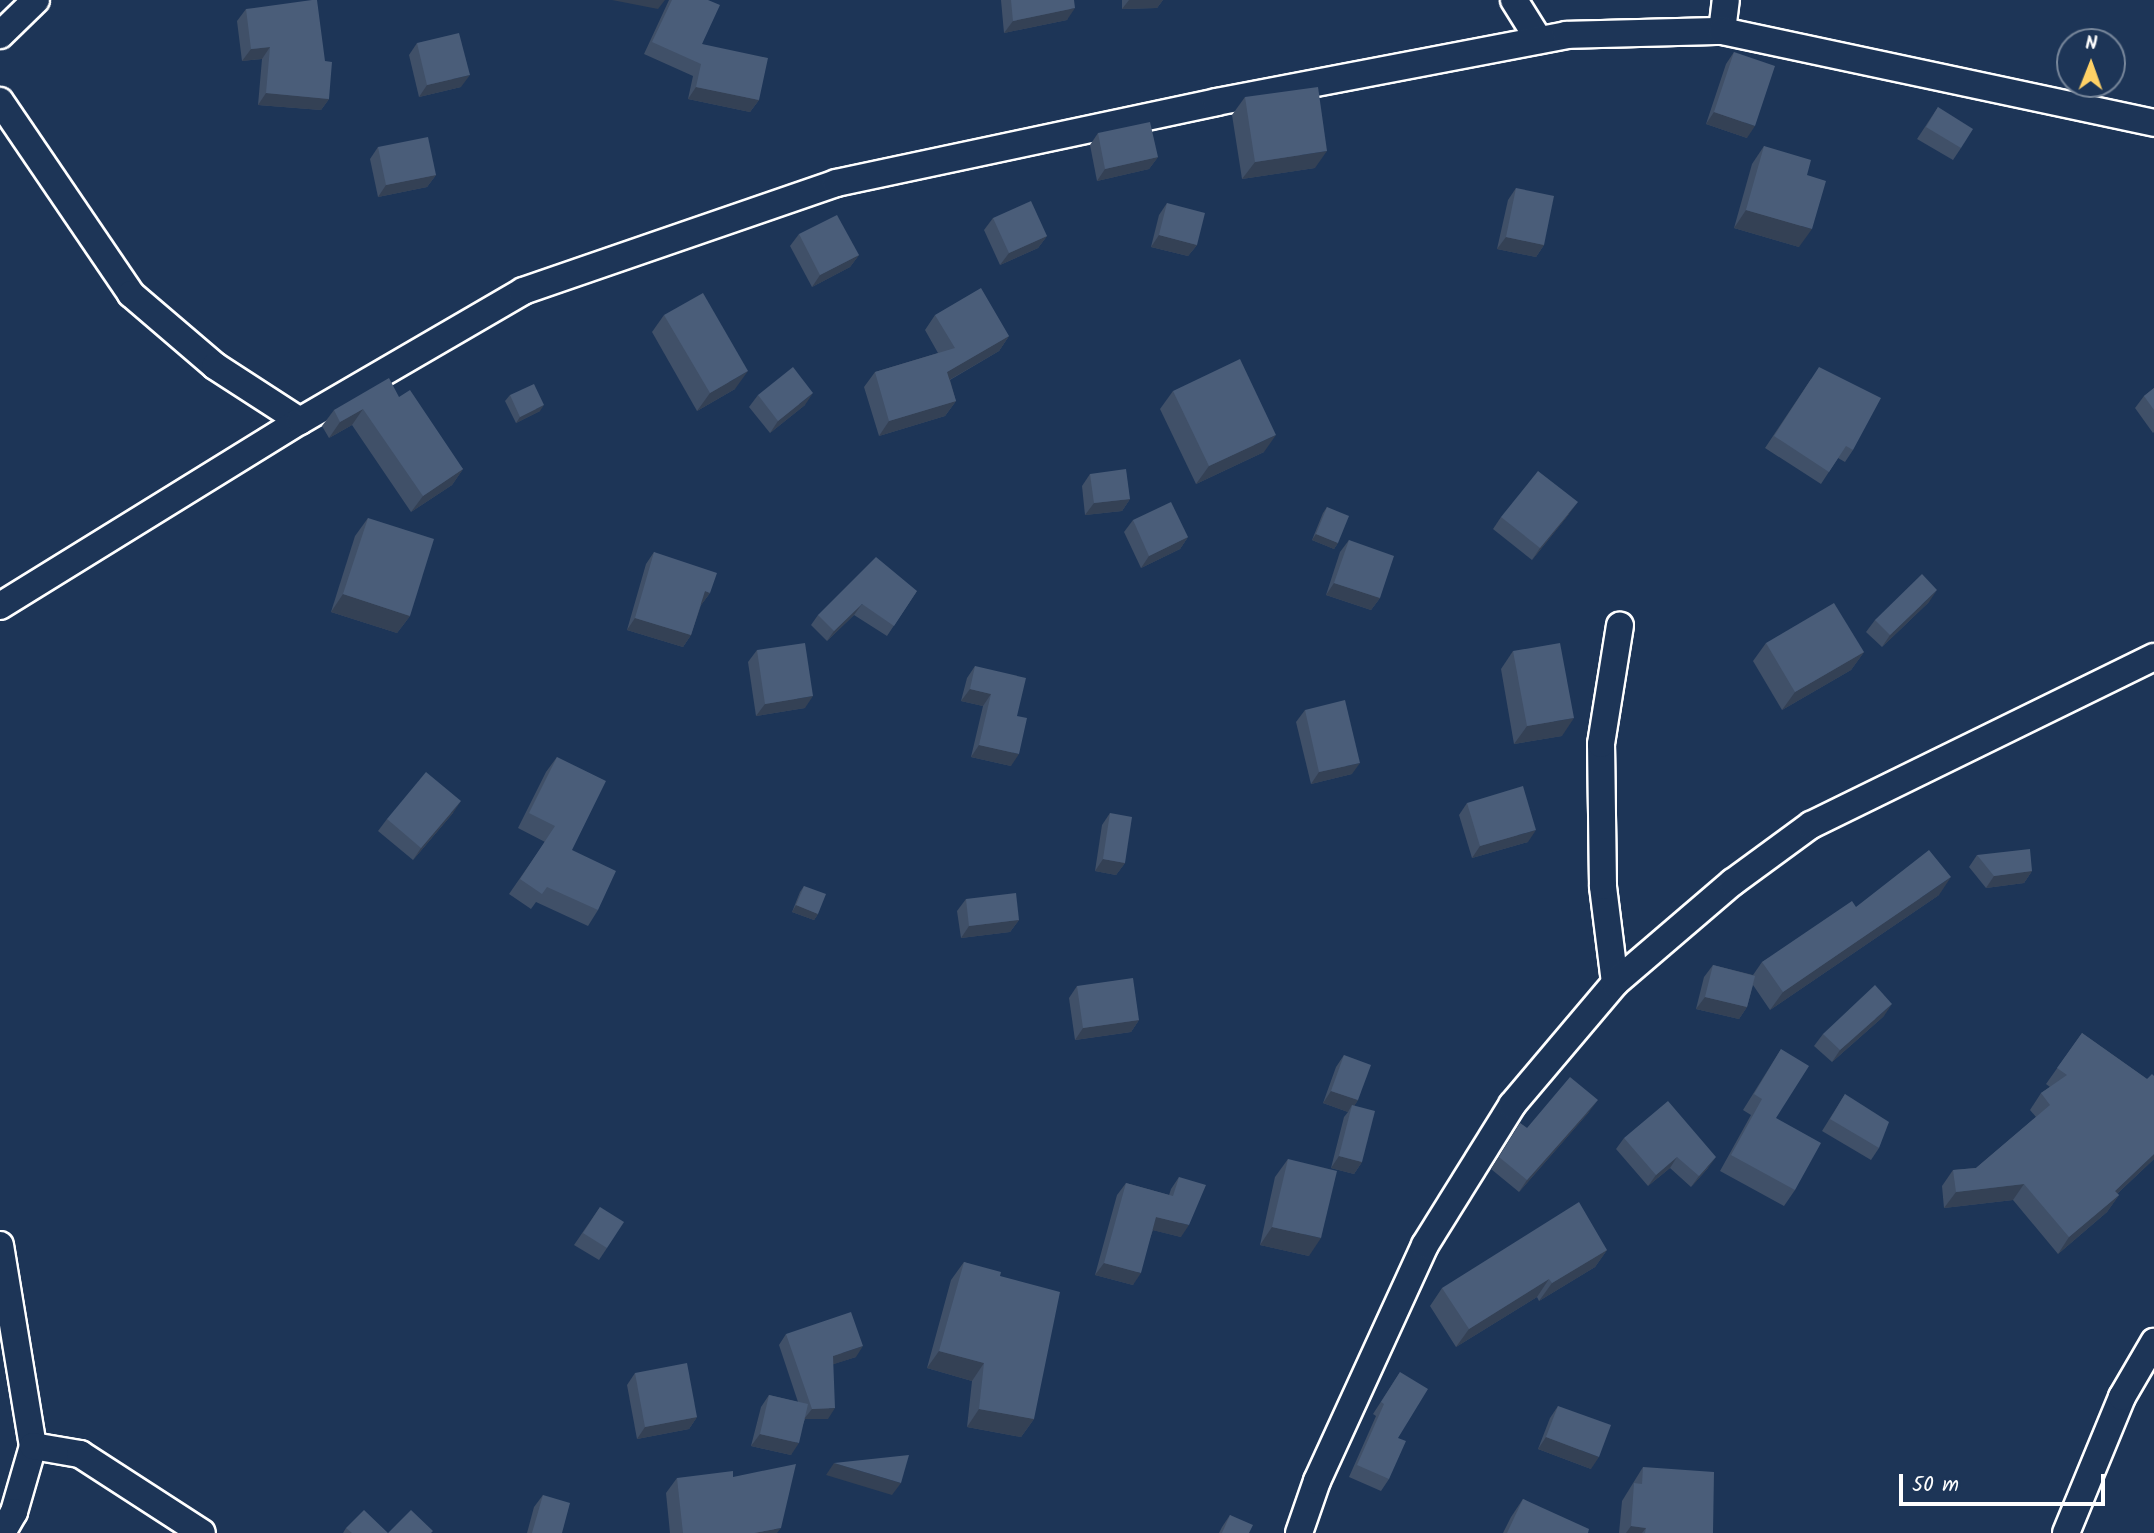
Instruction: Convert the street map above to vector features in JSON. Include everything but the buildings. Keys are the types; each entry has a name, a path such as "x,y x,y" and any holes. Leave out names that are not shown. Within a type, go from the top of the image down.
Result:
{"street":[{"path":"0,35 36,0"},
{"path":"1514,0 1539,40"},
{"path":"1722,31 1726,0"},
{"path":"0,606 300,421 523,291 836,183 1566,35 1722,31 2154,123"},
{"path":"0,101 131,294 215,366 300,421"},
{"path":"1615,983 1603,886 1601,744 1620,626"},
{"path":"1299,1533 1317,1481 1425,1245 1511,1105 1615,983 1733,882 1811,825 2154,657"},
{"path":"0,1245 33,1446 14,1512 2,1533"},
{"path":"2066,1533 2122,1397 2154,1342"},
{"path":"33,1446 80,1454 202,1533"}]}
